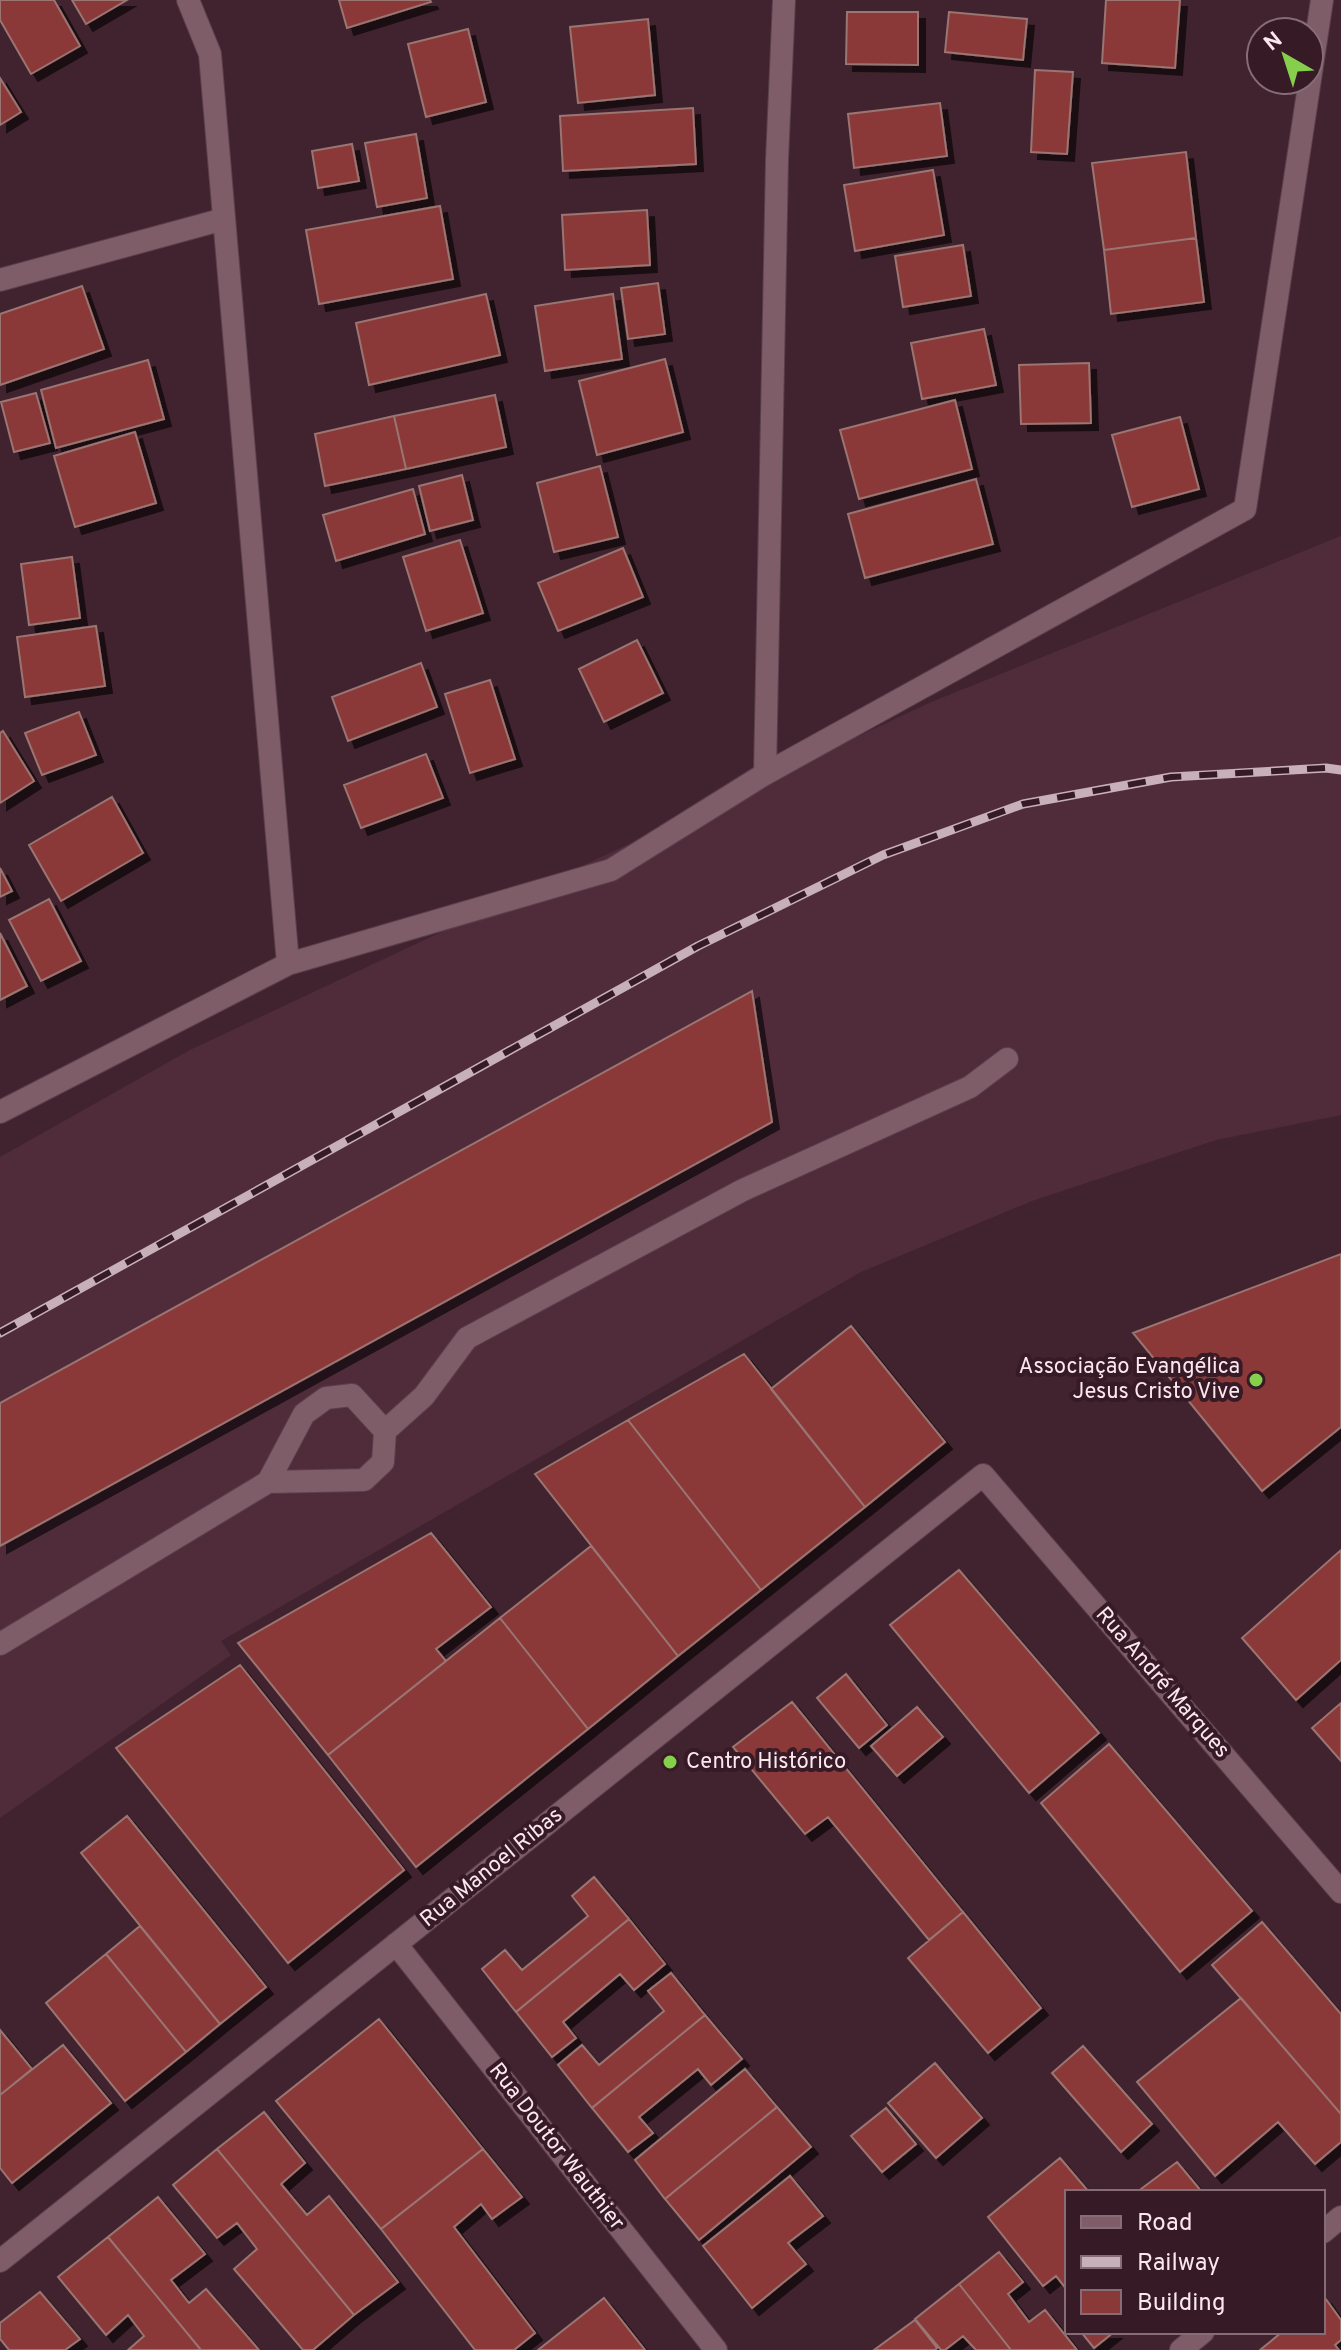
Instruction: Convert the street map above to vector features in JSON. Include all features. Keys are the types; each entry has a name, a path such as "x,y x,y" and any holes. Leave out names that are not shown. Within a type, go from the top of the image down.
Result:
{"street":[{"path":"188,0 210,54 288,964"},
{"path":"765,774 776,176 784,0"},
{"path":"0,1112 288,964 611,870 765,774 1245,509 1322,0"},
{"path":"0,280 224,219"},
{"path":"0,1644 268,1482 364,1480 383,1462 385,1431 424,1396 467,1338 743,1190 970,1087 1007,1059"},
{"path":"268,1482 304,1414 326,1398 352,1395 385,1431"},
{"name":"Rua André Marques","path":"983,1475 1341,1892"},
{"name":"Rua Manoel Ribas","path":"0,2261 983,1475"},
{"name":"Rua Doutor Wauthier","path":"396,1944 716,2350"},
{"path":"1325,2230 1341,2217"},
{"path":"1181,2350 1201,2334"}],"shaded area":[{"path":"1341,536 1341,1115 1216,1140 1032,1201 861,1272 221,1641 231,1655 0,1818 0,1157 190,1050 929,703"}],"building":[{"path":"0,0 54,0 80,46 31,74 0,20"},
{"path":"72,0 127,0 86,24"},
{"path":"339,0 430,0 431,2 347,28"},
{"path":"1106,0 1180,0 1175,68 1102,63"},
{"path":"847,12 918,12 918,65 846,64"},
{"path":"949,12 1027,19 1023,60 945,52"},
{"path":"648,19 655,95 578,103 570,27"},
{"path":"468,29 486,102 426,117 408,44"},
{"path":"1035,70 1073,72 1067,154 1031,152"},
{"path":"0,78 21,112 0,125"},
{"path":"940,103 947,156 854,168 848,114"},
{"path":"693,108 696,164 563,171 560,116"},
{"path":"416,134 427,198 377,207 365,143"},
{"path":"352,144 359,181 318,188 312,151"},
{"path":"1186,152 1196,238 1104,250 1092,163"},
{"path":"933,170 944,235 855,251 844,185"},
{"path":"440,206 453,279 319,304 306,230"},
{"path":"647,210 650,265 565,270 562,215"},
{"path":"1196,238 1204,302 1111,314 1104,250"},
{"path":"963,245 971,296 903,307 895,256"},
{"path":"658,283 665,334 628,339 621,288"},
{"path":"82,286 104,349 0,385 0,314"},
{"path":"486,294 500,355 369,385 356,323"},
{"path":"613,294 622,359 545,371 535,306"},
{"path":"984,329 996,385 922,399 911,343"},
{"path":"665,359 683,432 597,455 579,381"},
{"path":"148,360 164,419 56,448 41,390"},
{"path":"1089,363 1091,423 1021,424 1019,365"},
{"path":"36,393 50,443 14,452 1,402"},
{"path":"495,395 506,447 406,469 394,416"},
{"path":"955,400 972,469 859,499 840,430"},
{"path":"394,416 406,469 325,486 315,434"},
{"path":"1180,417 1199,489 1132,507 1112,435"},
{"path":"135,432 156,503 75,527 54,456"},
{"path":"600,466 618,537 554,552 537,483"},
{"path":"462,475 473,520 430,531 419,486"},
{"path":"976,479 993,544 865,578 848,514"},
{"path":"413,489 425,534 336,561 323,515"},
{"path":"460,540 483,613 426,631 403,557"},
{"path":"623,548 643,597 558,631 538,583"},
{"path":"72,557 80,618 29,625 21,564"},
{"path":"96,626 105,686 25,697 17,637"},
{"path":"637,640 663,693 604,722 579,669"},
{"path":"421,663 437,707 348,741 332,697"},
{"path":"490,680 515,759 470,773 445,694"},
{"path":"79,712 96,755 42,775 25,733"},
{"path":"3,731 34,781 0,803 0,733"},
{"path":"426,754 443,798 361,828 344,785"},
{"path":"112,797 143,853 61,901 29,845"},
{"path":"0,868 12,891 0,897"},
{"path":"49,899 81,961 41,981 9,920"},
{"path":"0,933 27,986 0,1000"},
{"path":"752,991 772,1122 0,1546 0,1403"},
{"name":"Associação Evangélica Jesus Cristo Vive","path":"1341,1254 1341,1427 1262,1491 1133,1333"},
{"path":"851,1326 945,1442 865,1507 771,1389"},
{"path":"744,1354 865,1507 761,1590 628,1420"},
{"path":"628,1420 761,1590 678,1656 535,1474"},
{"path":"431,1533 491,1607 436,1649 446,1661 328,1755 238,1643"},
{"path":"591,1546 678,1656 588,1729 500,1618"},
{"path":"1341,1550 1341,1660 1296,1700 1242,1638"},
{"path":"959,1570 1099,1733 1029,1793 890,1625"},
{"path":"500,1618 588,1729 416,1867 328,1755"},
{"path":"240,1665 404,1870 288,1963 116,1748"},
{"path":"846,1674 887,1725 859,1748 817,1698"},
{"path":"792,1702 963,1912 929,1940 828,1817 805,1834 733,1747"},
{"path":"1341,1703 1341,1761 1312,1728"},
{"path":"917,1707 943,1737 897,1776 871,1746"},
{"path":"1109,1744 1252,1911 1180,1972 1041,1803"},
{"path":"127,1816 266,1987 220,2024 81,1853"},
{"path":"594,1877 629,1919 516,2012 482,1969 505,1950 522,1970 588,1916 572,1896"},
{"path":"963,1912 1041,2008 988,2053 908,1958"},
{"path":"629,1919 665,1964 634,1990 620,1974 563,2022 576,2038 552,2057 516,2012"},
{"path":"1262,1922 1341,2014 1341,2114 1212,1965"},
{"path":"140,1926 220,2024 186,2052 106,1954"},
{"path":"106,1954 186,2052 125,2101 46,2003"},
{"path":"671,1973 705,2015 592,2108 558,2065 582,2045 599,2065 664,2011 648,1991"},
{"path":"1241,1998 1341,2114 1341,2142 1315,2164 1278,2122 1215,2176 1137,2082"},
{"path":"705,2015 742,2059 711,2085 698,2069 639,2117 653,2133 628,2152 592,2108"},
{"path":"379,2019 483,2149 381,2229 276,2101"},
{"path":"0,2030 32,2069 0,2095"},
{"path":"63,2045 111,2103 12,2183 0,2168 0,2095"},
{"path":"1083,2046 1152,2124 1121,2152 1052,2073"},
{"path":"935,2063 982,2118 936,2158 888,2103"},
{"path":"745,2069 777,2107 665,2199 635,2160"},
{"path":"777,2107 811,2147 699,2240 665,2199"},
{"path":"886,2108 916,2144 882,2172 851,2136"},
{"path":"264,2112 305,2163 281,2184 307,2215 329,2196 398,2282 354,2315 217,2149"},
{"path":"217,2149 354,2315 313,2350 303,2350 234,2269 257,2249 237,2223 217,2238 173,2185"},
{"path":"483,2149 522,2197 492,2219 481,2204 454,2227 535,2333 514,2350 475,2350 381,2229"},
{"path":"1060,2158 1087,2190 1065,2190 1065,2287 1056,2276 1043,2286 988,2217"},
{"path":"1177,2162 1200,2190 1140,2190"},
{"path":"790,2176 823,2216 788,2243 806,2264 752,2308 703,2246"},
{"path":"158,2197 205,2254 171,2280 189,2303 206,2289 259,2350 201,2350 108,2237"},
{"path":"108,2237 201,2350 128,2350 144,2336 128,2315 106,2335 58,2277"},
{"path":"999,2252 1023,2282 1008,2294 1029,2322 1045,2310 1077,2350 1011,2350 959,2284"},
{"path":"959,2284 1011,2350 976,2350 963,2336 941,2350 915,2319"},
{"path":"40,2292 80,2339 65,2350 9,2350 0,2339 0,2323"},
{"path":"604,2298 645,2350 538,2350"},
{"path":"1325,2298 1341,2320 1341,2340 1335,2345 1339,2350 1260,2350 1280,2334 1325,2334"},
{"path":"915,2320 937,2348 935,2350 874,2350"},
{"path":"1083,2334 1112,2334 1094,2348"}],"railway":[{"path":"0,1333 698,946 883,855 1023,804 1171,777 1326,768 1341,770"}],"place":[{"name":"Associação Evangélica Jesus Cristo Vive","path":"1256,1380"},
{"name":"Centro Histórico","path":"670,1762"}]}
